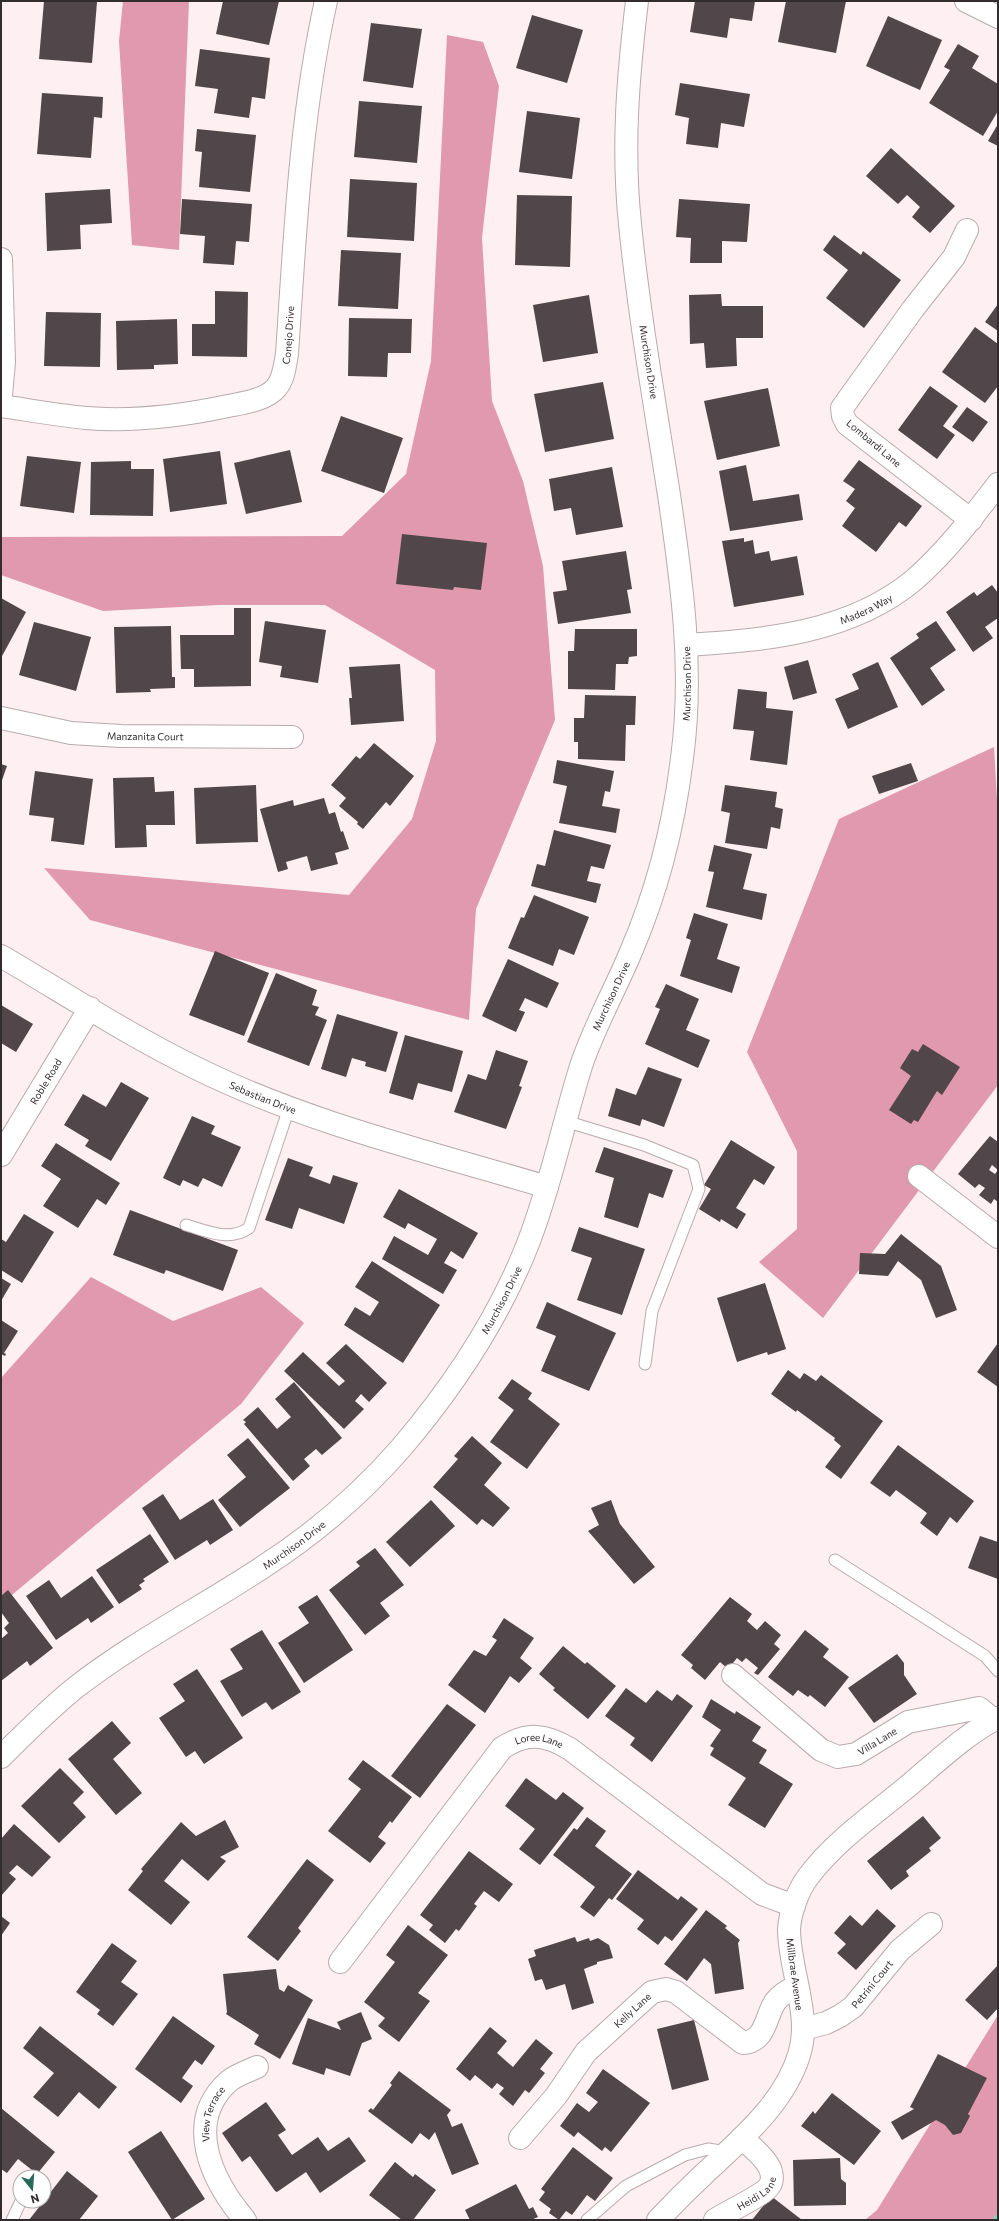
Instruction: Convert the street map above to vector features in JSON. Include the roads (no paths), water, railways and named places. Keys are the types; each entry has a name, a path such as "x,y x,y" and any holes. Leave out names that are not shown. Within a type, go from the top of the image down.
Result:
{"street":[{"name":"Conejo Drive","path":"1,406 86,418 142,419 194,414 241,404 265,396 276,388 284,374 287,354 300,169 309,95 326,1"},
{"name":"Murchison Drive","path":"1,1757 35,1722 78,1686 125,1653 265,1566 311,1534 356,1495 399,1450 437,1403 472,1352 504,1298 528,1243 547,1187 584,1057 603,1012 630,956 648,910 663,860 682,757 686,702 687,644 682,580 636,274 630,221 625,122 637,1"},
{"path":"966,1 998,17"},
{"name":"Lombardi Lane","path":"967,230 954,257 913,309 842,408 843,416 847,424 971,520"},
{"path":"1,259 4,362 1,395"},
{"name":"Madera Way","path":"687,644 753,641 798,633 836,622 876,604 913,580 942,554 971,520 998,484"},
{"name":"Manzanita Court","path":"1,718 71,734 121,736 292,737"},
{"name":"Sebastian Drive","path":"1,956 143,1040 198,1069 289,1108 547,1187"},
{"name":"Roble Road","path":"1,1155 90,1008"},
{"path":"918,1176 998,1237"},
{"name":"Villa Lane","path":"733,1675 821,1750 838,1757 856,1754 908,1722 930,1716 979,1708 996,1719"},
{"name":"Millbrae Avenue","path":"658,2220 735,2145 772,2105 789,2080 800,2054 803,2029 789,1928 794,1906 807,1879 828,1854 956,1746 996,1719"},
{"name":"Loree Lane","path":"340,1962 502,1748 516,1739 536,1736 556,1740 570,1749 762,1894 794,1906"},
{"name":"Petrini Court","path":"803,2029 833,2020 853,2007 900,1950 931,1924"},
{"name":"Kelly Lane","path":"520,2138 556,2096 586,2052 652,1992 666,1989 676,1992 743,2043 752,2042 760,2036 775,2002 785,1991 797,1986"},
{"name":"View Terrace","path":"245,2220 222,2188 209,2162 205,2137 208,2115 216,2094 230,2080 257,2067"},
{"name":"Heidi Lane","path":"715,2220 730,2210 763,2193 770,2185 772,2173 766,2162 735,2145"}],"lane":[{"path":"186,1225 226,1236 240,1234 248,1228 289,1108"},
{"path":"565,1121 644,1145 693,1165 699,1190 652,1312 645,1364"},
{"path":"835,1560 986,1656 998,1671"},
{"path":"587,2220 626,2186 685,2155 708,2149 735,2145"},
{"path":"12,2220 17,2209"}]}
